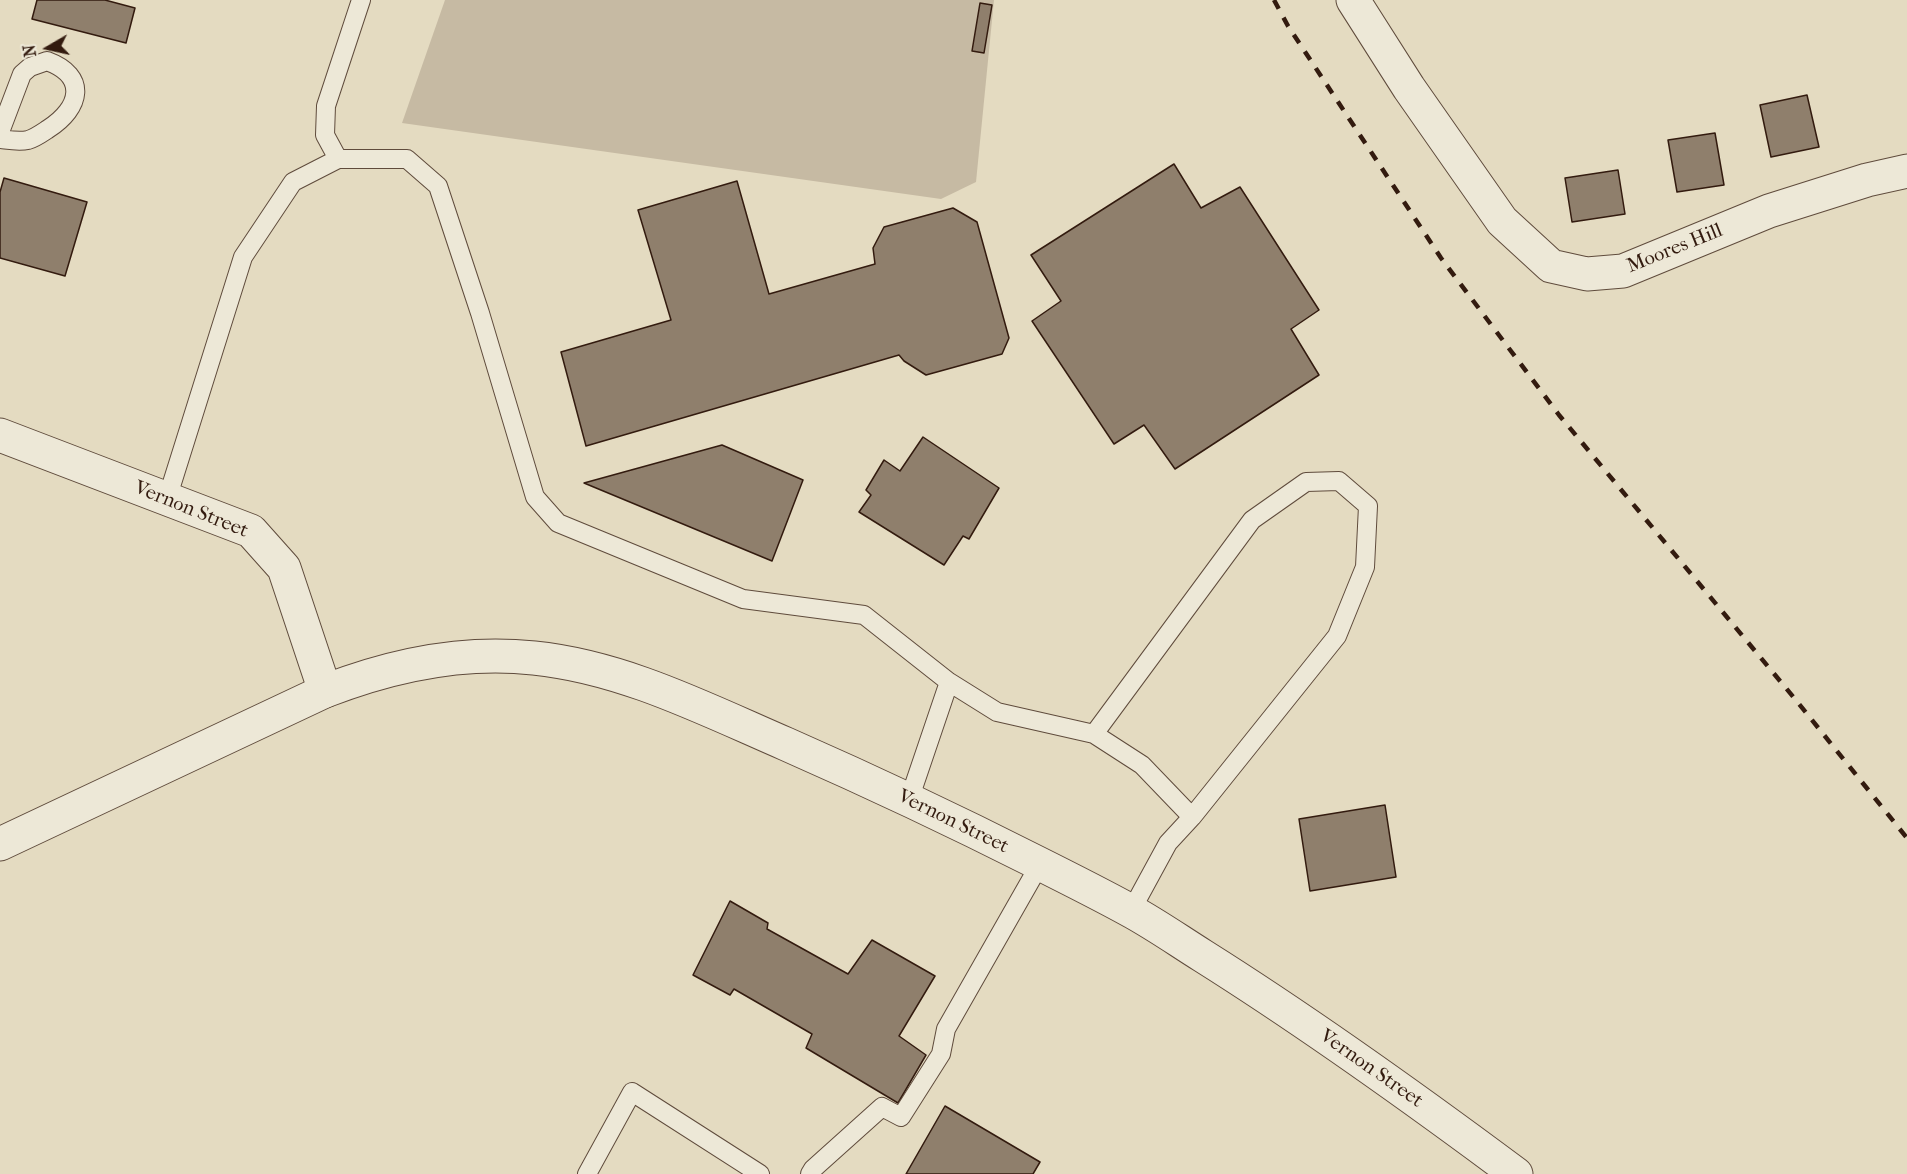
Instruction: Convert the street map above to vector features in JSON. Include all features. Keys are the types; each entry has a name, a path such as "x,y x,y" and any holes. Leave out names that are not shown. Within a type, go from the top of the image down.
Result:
{"street":[{"name":"Moores Hill","path":"1353,0 1409,88 1503,221 1551,266 1587,274 1623,271 1769,211 1867,180 1907,171"},
{"name":"Vernon Street","path":"0,435 250,531 284,568 325,691"},
{"name":"Vernon Street","path":"0,844 325,691 363,676 443,659 484,656 533,658 581,665 628,678 714,713 909,800 1131,911 1237,977 1382,1074 1516,1174"}],"lane":[{"path":"338,159 325,135 326,106 361,0"},
{"path":"0,132 22,74 30,67 47,61 63,69 74,84 76,98 72,110 60,122 29,140 0,139"},
{"path":"167,499 243,257 293,182 338,159 407,159 438,186 480,313 535,497 558,523 743,599 864,615 949,682 997,712 1094,734 1142,765 1192,817"},
{"path":"1094,734 1252,520 1306,482 1339,480 1368,506 1365,567 1337,636 1192,817 1168,843 1131,911"},
{"path":"909,800 949,682"},
{"path":"810,1174 882,1107 901,1117 941,1054 946,1029 1040,864"},
{"path":"586,1174 632,1092 760,1174"}],"shaded area":[{"path":"445,0 994,0 976,182 941,199 402,123"}],"building":[{"path":"37,0 105,0 135,8 126,43 32,19"},
{"path":"980,3 992,5 984,53 972,51"},
{"path":"1807,95 1819,147 1771,157 1760,105"},
{"path":"1715,133 1724,185 1677,192 1668,140"},
{"path":"1174,164 1201,208 1240,187 1319,310 1291,329 1319,375 1175,469 1144,425 1114,444 1032,321 1061,301 1031,255"},
{"path":"1618,170 1625,214 1572,222 1565,178"},
{"path":"4,178 87,202 65,276 0,258 0,192"},
{"path":"737,181 769,294 875,264 873,248 884,227 953,208 977,222 1009,338 1002,354 926,375 904,361 899,355 586,446 561,352 671,320 638,210"},
{"path":"923,437 999,488 969,539 963,536 944,565 859,512 871,495 866,490 884,460 900,471"},
{"path":"722,445 803,480 772,561 584,483"},
{"path":"1385,805 1396,877 1310,891 1299,819"},
{"path":"730,901 768,923 767,929 848,974 872,940 935,976 899,1036 926,1055 898,1103 806,1048 812,1034 734,989 730,995 693,975"},
{"path":"945,1106 1040,1162 1033,1174 906,1174"}],"railway":[{"path":"1274,0 1288,26 1441,258 1559,415 1795,699 1907,838"}]}
